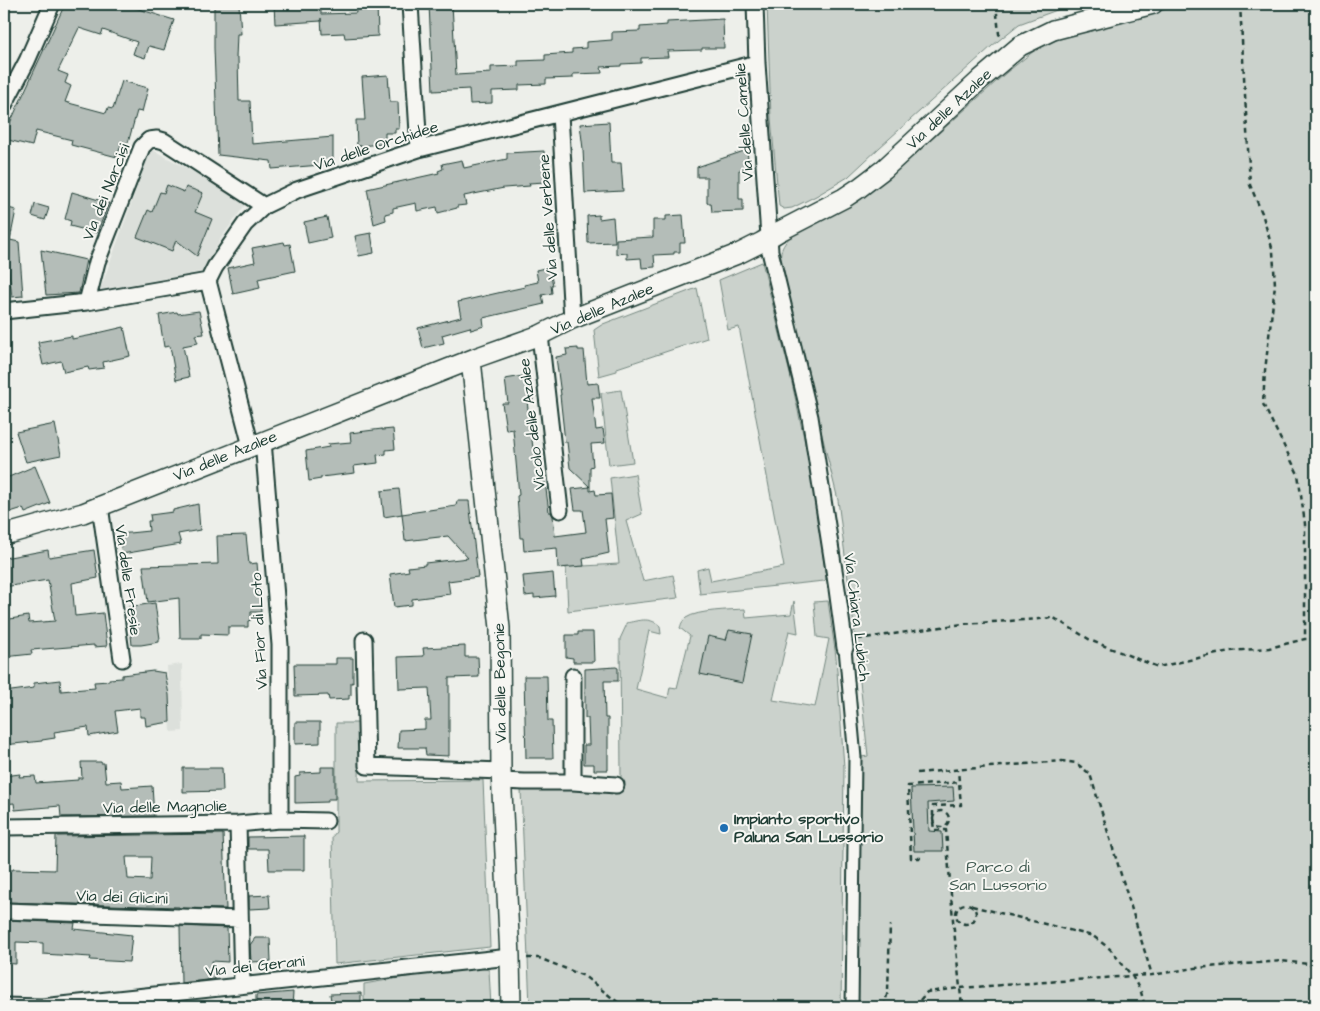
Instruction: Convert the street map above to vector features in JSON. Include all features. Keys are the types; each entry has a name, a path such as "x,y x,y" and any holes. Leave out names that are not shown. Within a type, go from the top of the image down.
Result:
{"street":[{"path":"4,105 27,61 52,4"},
{"path":"410,4 419,149"},
{"name":"Via delle Camelie","path":"755,4 757,63 769,238"},
{"name":"Via delle Azalee","path":"4,535 83,513 257,443 540,335 572,319 740,253 844,198 859,188 884,169 1012,52 1032,39 1053,30 1153,4"},
{"name":"Via delle Orchidee","path":"208,281 215,267 245,224 264,206 297,190 419,149 757,63"},
{"name":"Via delle Verbene","path":"560,114 572,319"},
{"name":"Via dei Narcisi","path":"87,302 97,262 142,147 149,140 157,139 164,141 264,206"},
{"name":"Via Chiara Lubich","path":"769,238 770,251 810,417 845,644 855,758 852,1007"},
{"path":"4,311 87,302 208,281 257,443"},
{"name":"Vicolo delle Azalee","path":"540,335 560,510"},
{"name":"Via delle Begonie","path":"471,360 500,628 501,776 511,1007"},
{"name":"Via Fior di Loto","path":"257,443 280,645 280,820"},
{"name":"Via delle Fresie","path":"100,506 122,659"},
{"path":"364,640 367,766 501,776 524,782 573,782 616,785"},
{"path":"573,676 573,782"},
{"name":"Via delle Magnolie","path":"4,827 238,824 280,820 326,821"},
{"path":"238,824 242,985"},
{"name":"Via dei Glicini","path":"4,911 240,919"},
{"name":"Via dei Gerani","path":"4,1006 42,1007 510,957"}],"path":[{"path":"996,4 999,34 1012,52"},
{"path":"1240,4 1250,185 1262,213 1273,251 1275,285 1263,404 1298,474 1305,524 1306,639"},
{"path":"845,644 963,624 1054,618 1092,641 1158,667 1230,651 1269,648 1306,639 1316,639"},
{"path":"917,773 1062,761 1076,763 1090,774 1152,976"},
{"path":"958,770 961,805 933,806 933,822 934,830 946,830 951,902 962,1007"},
{"path":"922,858 911,858 908,786 960,782"},
{"path":"933,816 938,811 944,812 948,815 949,820 942,827 936,826 933,822"},
{"path":"951,902 958,908"},
{"path":"972,906 975,918 968,923 959,921 956,915 958,908 966,904 1093,936 1110,949 1132,976 1141,992 1145,1007"},
{"path":"884,1007 888,991 890,924"},
{"path":"510,957 540,958 584,976 624,1007"},
{"path":"914,1007 927,992 960,988 1152,976 1195,968 1282,961 1309,964 1316,970"}],"shaded area":[{"path":"151,149 248,201 222,237 202,272 100,290"},
{"path":"182,664 183,731 171,732 167,666"}],"green space":[{"path":"767,4 1079,4 1065,7 1019,24 992,46 848,177 792,208 784,209 779,206 771,118"},
{"name":"Parco di San Lussorio","path":"1182,4 1316,4 1316,1007 852,1007 855,758 868,756 838,500 782,273 781,252 785,243 793,234 859,201 901,167 1007,72 1039,47 1073,33 1132,20"},
{"path":"762,262 804,438 816,502 826,579 824,581 700,594 697,570 708,567 711,581 784,567 739,327 728,330 719,280"},
{"path":"697,288 707,338 617,368 617,371 599,376 594,330 603,324"},
{"path":"621,390 633,462 609,465 601,393"},
{"path":"635,474 642,514 626,521 643,581 673,575 678,598 568,611 566,567 619,564 610,478"},
{"path":"794,601 798,633 789,631 773,700 815,707 829,639 817,637 814,602 828,601 836,657 844,767 841,1007 530,1007 521,789 570,787 619,794 621,776 620,639 626,623 648,620 660,626 661,634 649,631 636,689 668,698 670,687 677,688 690,636 680,628 686,618 698,613 745,609 746,618 791,614"},
{"path":"336,723 360,723 359,781 483,780 490,947 335,964 332,837 336,832"},
{"path":"470,966 489,970 491,1007 364,1007 364,984"}],"building":[{"path":"65,4 130,4 129,6 174,20 164,50 149,46 145,58 133,54 137,42 103,30 101,35 79,28 58,71 68,75 65,83 71,86 65,102 106,113 108,108 113,109 122,81 148,88 142,112 137,111 128,143 122,142 117,157 71,145 72,140 36,131 32,146 4,139"},
{"path":"214,4 239,4 241,34 237,34 236,58 238,58 239,101 250,101 252,144 333,137 333,164 272,169 271,161 218,155"},
{"path":"274,4 321,5 321,14 356,13 355,4 377,4 378,36 345,38 344,33 322,34 321,18 321,21 275,24"},
{"path":"429,4 452,4 456,75 491,73 491,67 518,66 518,61 545,60 545,55 572,53 572,49 586,48 586,42 612,40 612,32 640,31 640,27 667,25 667,22 723,19 724,48 667,51 668,57 641,58 641,63 601,67 602,73 573,74 573,78 546,79 546,84 519,85 519,90 492,91 492,103 470,104 469,89 433,91"},
{"path":"388,75 390,102 398,102 399,129 395,129 395,133 385,133 385,144 357,146 356,120 365,120 362,77"},
{"path":"609,122 611,163 621,163 623,191 585,193 580,124"},
{"path":"747,150 749,169 739,170 739,199 743,199 743,211 712,212 711,203 707,203 707,177 697,177 697,167"},
{"path":"544,151 545,182 529,183 530,186 504,188 464,196 466,205 457,206 457,208 438,213 437,207 417,211 416,203 393,208 393,212 385,214 386,220 374,224 367,189 439,173 438,171 443,169 442,164 462,160 464,168 507,159 507,153"},
{"path":"167,185 184,192 186,187 203,193 195,212 212,219 197,256 176,240 172,251 137,237 148,210 152,212 160,192 164,193"},
{"path":"72,192 109,203 97,233 70,226 71,221 65,219"},
{"path":"35,204 49,208 45,220 32,216"},
{"path":"4,207 16,210 10,240 19,242 23,296 12,297 8,264 4,263"},
{"path":"599,215 599,219 613,217 615,242 588,243 587,216"},
{"path":"683,215 685,243 680,243 680,252 654,255 655,267 642,268 641,258 627,259 627,253 616,254 616,239 653,237 653,220 666,220 666,216"},
{"path":"327,217 331,238 308,243 304,222"},
{"path":"371,233 374,253 359,256 355,236"},
{"path":"284,242 285,245 290,244 295,271 258,279 260,288 233,294 228,268 255,262 252,248"},
{"path":"41,250 86,260 79,293 46,295"},
{"path":"549,267 553,285 551,285 552,293 542,295 544,304 483,318 484,326 471,330 470,327 442,335 444,343 423,348 418,328 461,317 458,302 525,287 524,285 538,282 536,270"},
{"path":"199,311 204,334 195,335 198,343 183,346 189,377 176,380 170,346 164,347 159,315"},
{"path":"124,327 130,356 103,362 104,368 89,370 88,367 64,372 61,361 43,365 38,342 72,336 72,339"},
{"path":"578,348 578,350 584,350 587,384 598,383 600,398 592,398 596,430 603,429 605,443 591,444 593,466 590,467 590,487 570,468 567,442 565,442 556,357 567,355 566,349"},
{"path":"529,375 533,400 527,401 533,448 536,448 540,483 545,482 549,512 553,516 555,536 586,532 583,510 575,510 572,489 590,487 590,491 595,490 596,495 611,494 613,518 605,519 609,553 583,559 584,566 558,568 557,548 524,551 523,538 520,538 517,496 519,495 513,429 506,430 502,403 508,403 505,379"},
{"path":"55,424 61,455 26,462 16,432"},
{"path":"393,429 395,449 386,450 386,454 377,455 378,463 354,466 355,473 321,477 321,479 309,481 306,451 329,447 328,444 351,442 350,433"},
{"path":"35,466 50,503 25,513 23,508 4,514 4,479"},
{"path":"399,489 402,514 384,517 381,491"},
{"path":"457,501 469,501 478,577 448,581 450,594 412,599 412,605 394,607 390,574 409,571 408,567 425,565 425,563 468,558 448,536 405,541 402,514 456,506"},
{"path":"198,504 200,530 178,534 181,544 122,554 119,534 149,531 148,521 151,521 150,515 173,512 173,510"},
{"path":"246,535 249,564 257,563 261,612 251,612 251,620 248,621 248,627 228,627 228,635 201,634 201,638 180,638 179,598 148,602 143,566 218,564 217,536"},
{"path":"48,550 49,557 94,550 98,578 72,583 75,616 103,613 107,646 94,647 94,645 31,650 32,654 4,657 4,620 28,616 29,623 55,621 48,580 4,587 4,558"},
{"path":"553,573 555,596 534,598 534,595 525,596 523,576"},
{"path":"155,603 159,642 132,645 128,607"},
{"path":"729,630 752,634 742,683 700,674 708,636 726,640"},
{"path":"578,632 593,632 594,662 573,662 573,658 566,657 566,635 578,635"},
{"path":"465,646 465,657 478,657 479,677 449,678 449,756 426,755 425,748 398,748 399,730 425,729 425,720 431,720 429,688 399,689 398,657 424,656 423,648"},
{"path":"336,658 353,658 353,683 351,682 351,695 349,695 349,699 329,700 328,695 295,696 294,664 336,664"},
{"path":"618,668 618,681 604,681 605,718 608,718 608,770 594,770 594,764 584,764 584,745 589,745 588,718 585,718 585,669"},
{"path":"153,671 165,673 169,695 170,722 146,726 145,717 140,717 140,708 115,711 118,731 89,736 88,727 54,732 55,738 42,741 4,745 4,692 34,688 34,683 60,680 61,691 95,688 94,682 109,681 109,679 122,678 122,675"},
{"path":"524,676 547,676 548,721 552,721 553,758 526,758"},
{"path":"295,722 320,722 320,743 295,744"},
{"path":"81,762 104,763 106,782 121,781 122,788 152,786 154,816 61,817 60,806 15,810 14,803 4,804 4,776 20,774 19,777 35,776 36,783 78,780 78,778 82,778"},
{"path":"321,767 335,767 335,799 328,799 328,802 295,803 295,777 300,776 300,773 321,772"},
{"path":"183,768 222,768 223,791 183,792"},
{"path":"953,787 954,801 928,803 929,831 942,832 943,851 914,851 911,788"},
{"path":"223,834 226,909 4,902 4,870 55,870 56,836","holes":["126,857 151,857 150,880 128,879"]},
{"path":"304,836 304,870 269,870 268,849 248,849 248,837"},
{"path":"269,895 270,908 249,909 249,896"},
{"path":"4,920 75,923 74,929 132,935 129,962 90,960 91,957 43,954 43,943 16,942 16,964 4,963"},
{"path":"180,926 227,928 228,962 212,961 214,979 181,983"},
{"path":"255,938 270,938 271,961 251,962 250,945"},
{"path":"293,992 292,1007 256,1007 256,995"},
{"path":"361,993 361,1007 332,1007 330,994"}],"place":[{"name":"Impianto sportivo Paluna San Lussorio","path":"724,828"}]}
